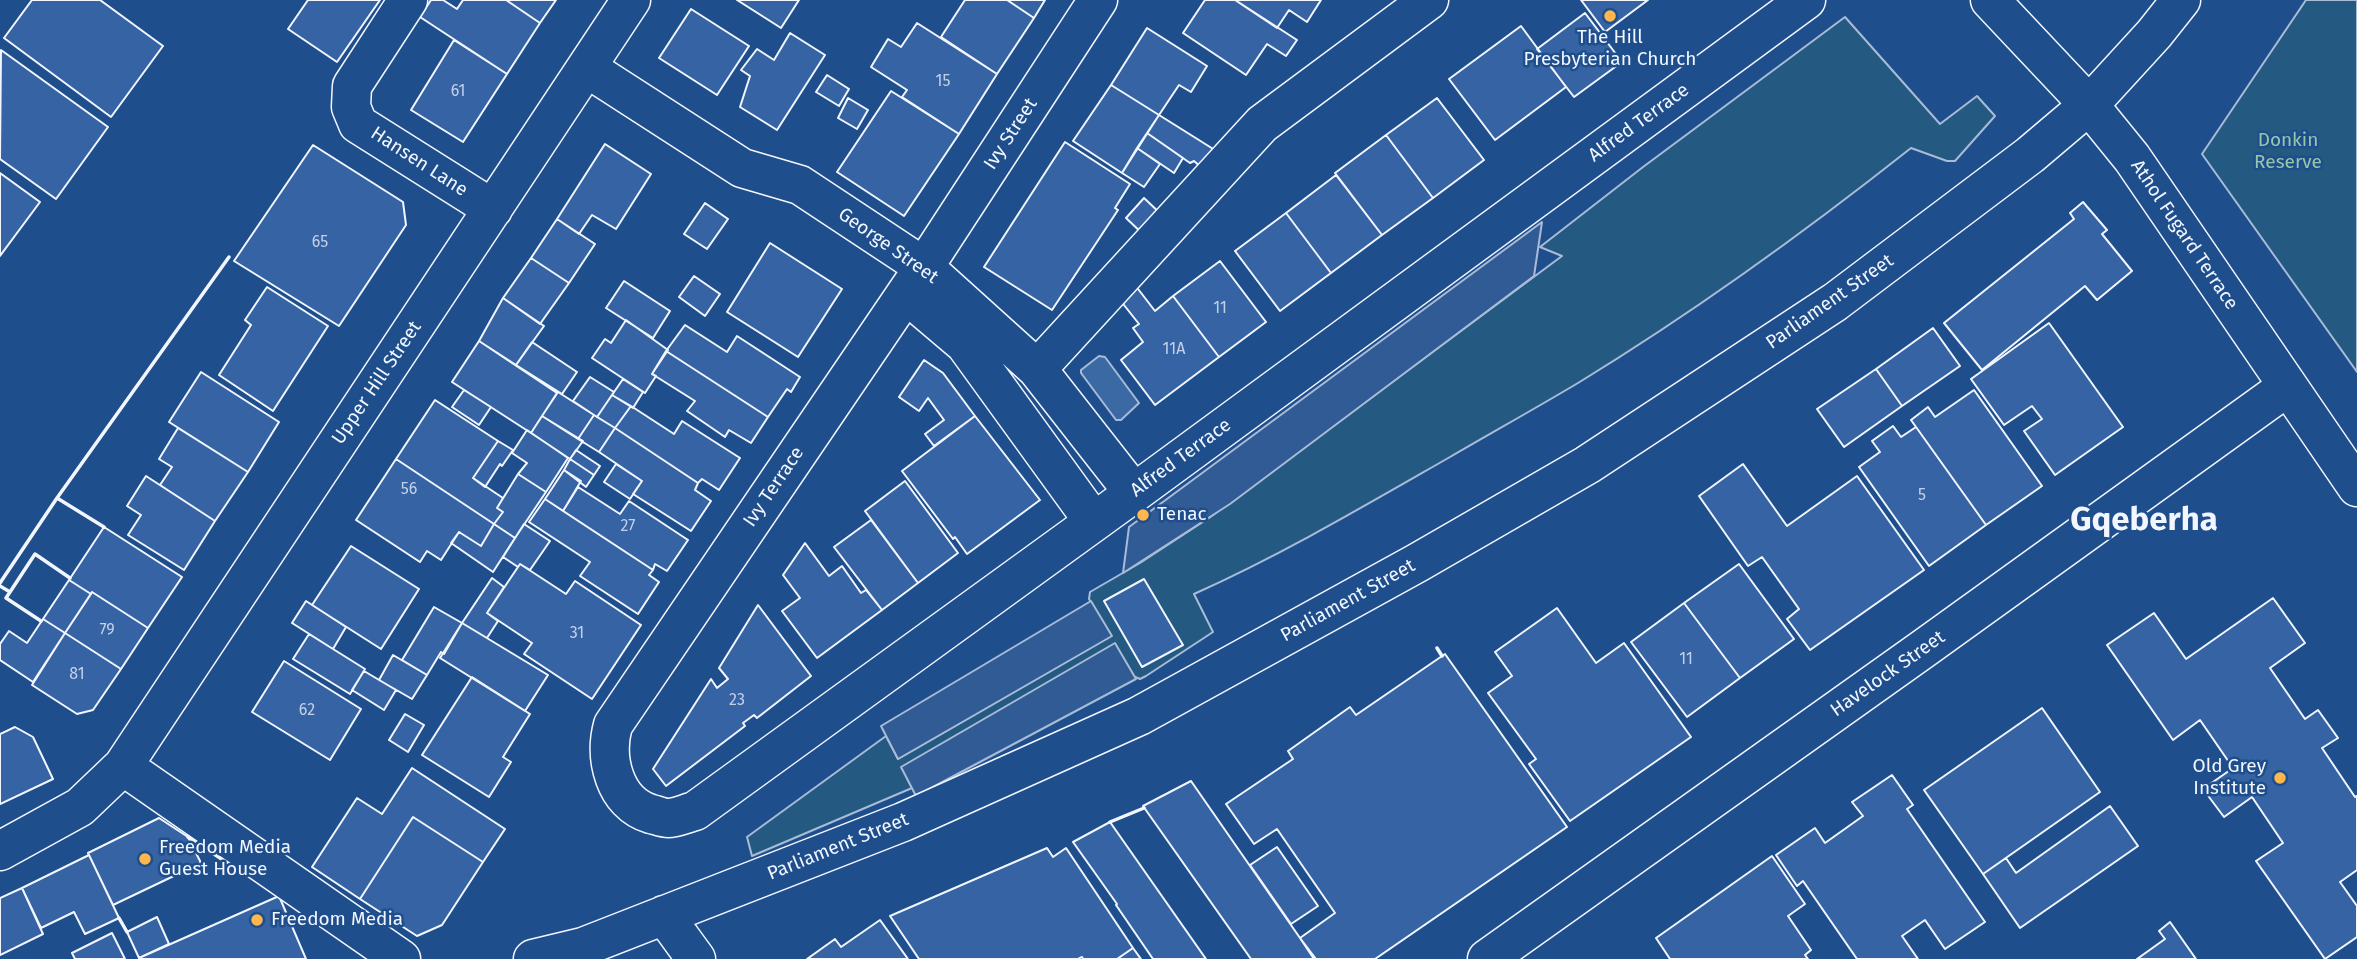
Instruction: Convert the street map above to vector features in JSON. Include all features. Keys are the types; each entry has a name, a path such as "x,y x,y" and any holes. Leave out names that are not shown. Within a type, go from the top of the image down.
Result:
{"street":[{"name":"Hansen Lane","path":"408,0 352,86 351,107 358,124 493,209"},
{"name":"Upper Hill Street","path":"0,851 80,807 122,766 631,0"},
{"name":"Ivy Street","path":"915,281 1098,0"},
{"path":"1037,369 1262,124 1429,0"},
{"name":"Alfred Terrace","path":"624,708 613,725 608,743 610,763 626,798 643,811 667,818 695,811 1806,0"},
{"name":"Athol Fugard Terrace","path":"1990,0 2089,105 2132,159 2357,487"},
{"name":"Parliament Street","path":"533,959 573,953 903,822 1139,716 1417,563 1587,465 1835,302 2030,155 2089,105 2181,0"},
{"name":"George Street","path":"587,68 742,168 800,186 915,281 1037,369 1134,493"},
{"name":"George Street","path":"915,281 965,344 1094,522"},
{"name":"Ivy Terrace","path":"624,708 915,281"},
{"name":"Havelock Street","path":"1487,959 2287,387"},
{"path":"122,766 401,959"},
{"path":"664,915 696,959"}],"green space":[{"name":"Donkin Reserve","path":"2306,0 2357,0 2357,372 2202,154"},
{"path":"1845,17 1940,124 1977,96 1995,116 1955,161 1947,161 1911,148 1748,270 1578,383 1324,528 1194,594 1213,632 1146,676 1140,679 1133,676 1115,644 902,767 912,788 752,856 747,837 886,736 898,759 1111,636 1089,599 1090,592 1209,518 1562,256 1540,247"}],"shaded area":[{"path":"1542,222 1534,276 1230,504 1123,573 1129,527"},
{"path":"1099,356 1105,357 1139,403 1121,420 1116,420 1081,373 1081,370"},
{"path":"1091,601 1112,636 898,759 881,726"},
{"path":"1115,643 1136,679 916,796 901,767"}],"building":[{"path":"32,0 100,0 163,46 111,117 4,38"},
{"path":"308,0 380,0 337,62 288,29"},
{"path":"431,0 443,0 457,9 463,0 506,0 540,23 507,74 420,17"},
{"path":"506,0 556,0 540,23"},
{"path":"737,0 799,0 781,28"},
{"path":"965,0 1007,0 1034,18 997,74 941,37"},
{"path":"1007,0 1045,0 1034,18"},
{"path":"1205,0 1235,0 1297,40 1286,56 1267,44 1246,75 1183,33"},
{"path":"1235,0 1321,0 1307,22 1289,10 1277,28"},
{"name":"The Hill Presbyterian Church","path":"1581,0 1648,0 1605,32"},
{"path":"691,9 749,46 717,95 659,58"},
{"path":"1585,13 1622,62 1574,97 1537,49"},
{"path":"917,23 997,74 959,134 902,97 907,90 871,67 888,39 901,47"},
{"path":"1521,26 1566,87 1495,140 1449,79"},
{"path":"1147,28 1207,66 1191,92 1179,85 1159,115 1111,85"},
{"path":"790,33 825,55 777,130 740,107 750,76 741,70 757,49 774,60"},
{"path":"454,40 507,74 463,142 411,110"},
{"path":"1,50 108,127 56,199 0,159"},
{"path":"827,75 849,89 839,106 816,92"},
{"path":"1111,85 1159,115 1122,173 1073,141"},
{"path":"891,91 959,134 904,216 837,172"},
{"path":"848,98 868,110 857,129 838,118"},
{"path":"1437,98 1484,160 1433,198 1386,135"},
{"path":"1159,115 1218,152 1203,169 1147,133"},
{"path":"1147,133 1183,158 1174,173 1137,148"},
{"path":"1386,135 1433,198 1382,235 1335,173"},
{"path":"1065,142 1130,184 1115,208 1118,210 1052,310 984,267"},
{"path":"605,144 651,174 616,229 592,215 579,234 557,219"},
{"path":"313,145 403,202 406,225 339,326 234,261"},
{"path":"1137,148 1160,164 1144,187 1122,173"},
{"path":"0,173 40,202 0,256"},
{"path":"1336,175 1382,235 1331,273 1286,213"},
{"path":"1144,198 1163,216 1145,236 1126,218"},
{"path":"2083,202 2107,230 2102,234 2132,271 2097,300 2085,286 1982,370 1944,323 2074,219 2070,213"},
{"path":"705,203 728,219 707,249 684,234"},
{"path":"1286,213 1331,273 1280,311 1235,251"},
{"path":"557,219 595,244 569,283 531,258"},
{"path":"770,243 842,289 798,357 727,312"},
{"path":"531,258 569,283 540,324 503,298"},
{"path":"1220,261 1266,322 1219,357 1173,296"},
{"path":"694,276 720,294 705,316 679,297"},
{"path":"624,281 670,311 653,338 606,308"},
{"path":"1135,285 1155,311 1173,296 1219,357 1155,405 1121,360 1143,342 1133,328 1139,324 1120,300"},
{"path":"267,287 328,326 273,411 219,375 251,325 245,320"},
{"path":"503,298 544,326 516,365 479,341"},
{"path":"626,320 668,350 652,374 656,376 645,393 592,358 605,339 611,343"},
{"path":"2049,323 2123,427 2055,475 2024,431 2042,419 2032,406 2004,425 1971,379"},
{"path":"685,325 727,352 737,336 800,377 791,392 787,389 768,417 666,351"},
{"path":"1933,328 1960,366 1902,406 1876,369"},
{"path":"479,341 557,393 531,433 452,382"},
{"path":"532,342 577,372 562,394 516,365"},
{"path":"666,351 768,417 751,443 729,430 725,437 687,411 695,401 652,374"},
{"path":"924,360 943,373 975,416 934,446 925,434 944,420 928,398 919,411 899,397"},
{"path":"1876,369 1902,406 1844,447 1817,409"},
{"path":"201,372 279,422 248,472 169,422"},
{"path":"590,377 614,392 597,417 573,401"},
{"path":"623,379 643,392 633,408 612,395"},
{"path":"464,390 491,407 479,425 452,407"},
{"path":"1974,390 2042,486 1986,525 1911,420 1928,407 1935,417"},
{"path":"558,392 594,415 578,439 542,416"},
{"path":"612,395 631,406 615,428 597,417"},
{"path":"435,400 498,441 473,478 503,498 497,508 503,512 494,524 396,459"},
{"path":"631,406 674,434 682,421 740,458 719,490 702,479 698,483 615,428"},
{"path":"594,415 615,428 599,452 578,439"},
{"path":"542,416 583,441 570,459 531,433"},
{"path":"975,416 1040,500 967,554 902,471"},
{"path":"1893,426 1901,437 1916,427 1986,525 1929,566 1859,467 1880,452 1872,441"},
{"path":"178,428 248,472 215,521 160,485 172,467 159,459"},
{"path":"615,428 698,483 695,490 711,501 691,531 633,494 642,481 599,452"},
{"path":"527,430 568,458 546,492 518,474 527,463 512,453"},
{"path":"498,441 513,450 485,487 473,478"},
{"path":"576,450 600,466 594,475 570,459"},
{"path":"396,459 494,524 481,546 459,532 441,560 427,551 420,562 356,520"},
{"path":"570,459 594,475 586,487 564,470"},
{"path":"616,464 642,481 630,499 604,482"},
{"path":"1743,464 1787,526 1857,476 1924,570 1810,650 1787,619 1799,609 1762,557 1748,566 1699,496"},
{"path":"564,470 581,481 563,511 545,499"},
{"path":"518,474 546,492 515,538 494,524 503,512 497,508"},
{"path":"146,476 215,521 184,570 128,535 141,515 127,506"},
{"path":"905,481 958,553 918,583 865,511"},
{"path":"578,487 620,514 629,501 688,540 667,571 655,564 653,570 563,511"},
{"path":"545,499 653,570 649,575 659,582 638,614 580,576 590,562 529,522"},
{"path":"871,520 918,583 882,610 834,547"},
{"path":"494,524 515,538 493,572 451,543 459,532 481,546"},
{"path":"524,524 550,541 530,570 520,564 518,567 503,557"},
{"path":"104,527 182,577 148,628 69,580"},
{"path":"805,543 829,576 842,566 861,593 866,590 882,610 817,658 782,611 800,598 783,575"},
{"path":"351,546 419,589 381,649 312,605"},
{"path":"520,564 566,594 575,581 641,625 592,699 524,654 532,643 487,613"},
{"path":"1739,564 1794,639 1740,678 1684,603"},
{"path":"492,578 504,587 487,613 498,621 487,638 462,623"},
{"path":"1144,579 1183,645 1142,667 1104,601"},
{"path":"69,580 91,594 65,633 43,619"},
{"path":"92,592 148,628 121,669 65,633"},
{"name":"Old Grey Institute","path":"2273,598 2305,643 2270,668 2305,719 2318,710 2338,738 2322,748 2355,797 2357,796 2357,870 2340,882 2357,906 2357,937 2325,959 2256,861 2283,843 2252,797 2224,817 2203,789 2233,768 2200,720 2173,740 2107,645 2154,613 2186,659"},
{"path":"306,601 346,627 333,649 292,623"},
{"path":"1684,603 1740,678 1687,717 1631,642"},
{"path":"758,605 811,676 757,718 754,715 743,723 745,726 666,786 653,769 711,679 717,688 728,679 719,668"},
{"path":"434,607 462,623 444,654 441,652 427,675 402,660"},
{"path":"1557,608 1596,663 1624,643 1691,737 1570,821 1529,764 1536,759 1488,693 1512,676 1495,652"},
{"path":"43,619 65,633 33,682 0,660 0,644 9,631 27,643"},
{"path":"462,623 548,675 525,711 440,658"},
{"path":"65,633 121,669 93,710 77,714 32,685"},
{"path":"309,634 365,669 350,694 293,659"},
{"path":"1445,654 1567,827 1375,959 1314,959 1300,938 1335,913 1277,829 1254,844 1226,804 1293,759 1288,751 1350,707 1356,715"},
{"path":"393,655 427,675 412,699 379,680"},
{"path":"284,661 361,709 330,760 252,712"},
{"path":"364,671 396,690 384,710 352,690"},
{"path":"472,677 530,714 503,757 511,762 489,797 422,755"},
{"path":"2042,708 2100,792 1983,874 1924,790"},
{"path":"405,714 424,725 408,752 389,740"},
{"path":"15,727 33,737 53,779 0,804 0,734"},
{"path":"412,768 505,829 483,862 413,817 360,899 312,867 357,798 382,814"},
{"path":"1892,775 1913,805 1907,809 1985,922 1945,949 1925,920 1902,936 1918,959 1857,959 1803,881 1797,886 1776,855 1815,828 1825,843 1863,816 1852,802"},
{"path":"1191,781 1316,959 1251,959 1143,806"},
{"path":"2110,806 2138,846 2020,928 1983,874 2006,858 2016,873"},
{"path":"413,817 483,862 442,925 417,936 360,899"},
{"name":"Freedom Media Guest House","path":"159,818 188,837 201,863 113,905 88,853"},
{"path":"1110,822 1206,959 1153,959 1073,842"},
{"path":"1277,847 1318,906 1291,924 1250,865"},
{"path":"1047,848 1053,857 1066,848 1133,948 1117,959 919,959 890,916"},
{"path":"89,855 119,918 85,934 74,912 41,928 22,888"},
{"path":"1772,856 1805,904 1788,916 1811,950 1805,955 1808,959 1670,959 1656,938"},
{"path":"22,888 43,934 0,955 0,898"},
{"name":"Freedom Media","path":"279,896 306,959 139,959 139,958"},
{"path":"157,917 169,944 139,958 127,932"},
{"path":"880,920 908,959 807,959 835,939 841,947"},
{"path":"2170,922 2196,959 2137,959 2165,939 2159,931"},
{"path":"112,933 125,959 75,959 72,953"},
{"path":"1133,948 1141,959 1117,959"}],"wall":[{"path":"0,583 57,498 229,257"},
{"path":"57,498 104,527"},
{"path":"10,592 35,554 70,578"},
{"path":"0,586 10,592 6,598 41,621"},
{"path":"1437,648 1442,656"},
{"path":"1110,822 1144,808"},
{"path":"188,837 246,875"},
{"path":"119,918 127,932"}],"place":[{"name":"The Hill Presbyterian Church","path":"1610,16"},
{"name":"Tenac","path":"1143,515"},
{"name":"Old Grey Institute","path":"2280,778"},
{"name":"Freedom Media Guest House","path":"145,859"},
{"name":"Freedom Media","path":"257,920"}],"district":[{"name":"Gqeberha","path":"2144,521"}]}
